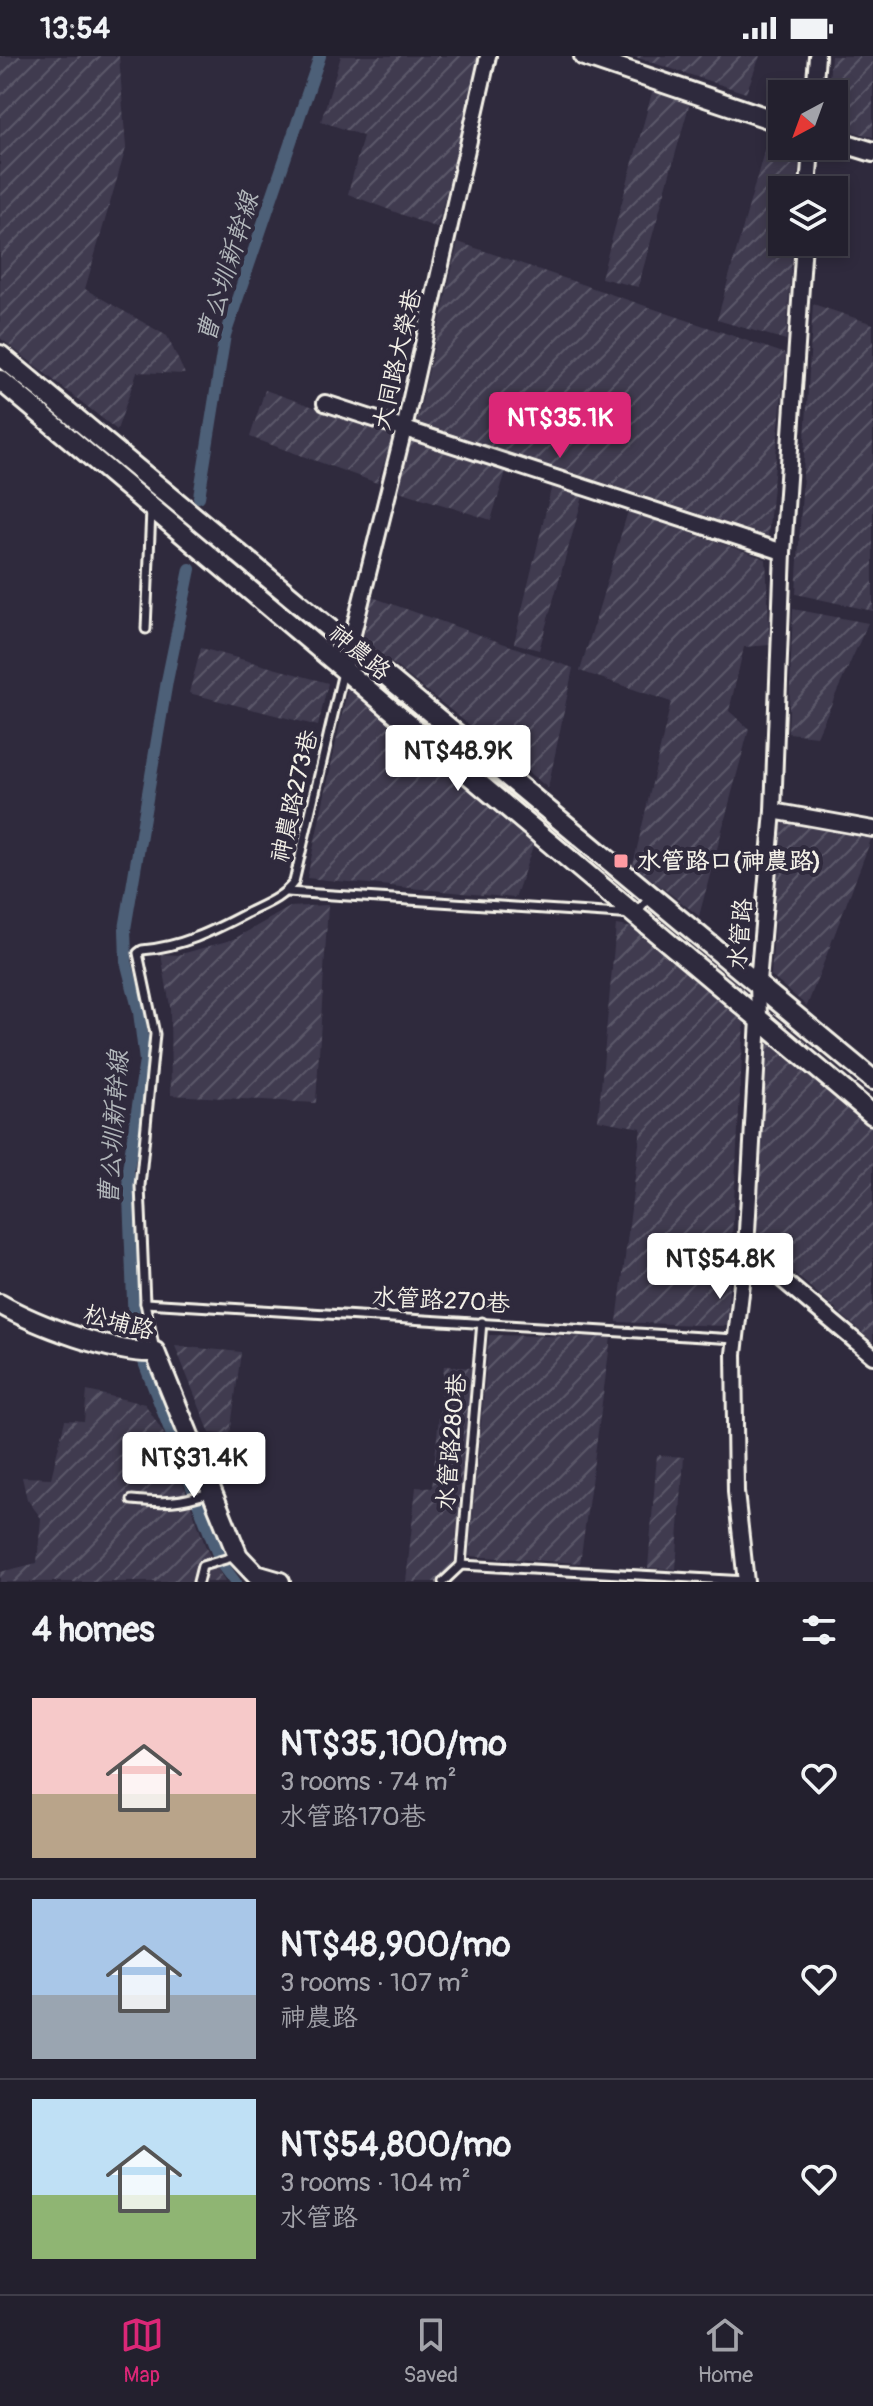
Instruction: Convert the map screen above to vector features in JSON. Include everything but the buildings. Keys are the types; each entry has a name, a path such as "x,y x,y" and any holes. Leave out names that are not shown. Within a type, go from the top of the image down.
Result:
{"street":[{"name":"大同路大榮巷","path":"344,670 404,429 488,56"},
{"path":"584,56 768,118"},
{"path":"815,80 817,56"},
{"path":"848,144 873,152"},
{"name":"水管路","path":"746,1581 736,1492 735,1339 746,1249 759,1019 758,982 773,811 783,552 803,256"},
{"name":"神農路","path":"0,355 873,1080"},
{"name":"神農路","path":"0,380 873,1115"},
{"path":"325,403 783,552"},
{"path":"773,811 873,829"},
{"path":"746,1249 873,1356"},
{"name":"松埔路","path":"0,1304 83,1339 153,1353 234,1556"},
{"path":"234,1556 256,1575 280,1582"}],"lane":[{"path":"146,629 151,507"},
{"name":"神農路273巷","path":"153,1353 145,1303 140,1186 155,1034 138,953 209,933 287,892 298,873 344,670"},
{"path":"287,892 635,915 652,895"},
{"name":"水管路270巷","path":"145,1303 735,1339"},
{"name":"水管路280巷","path":"461,1565 482,1322"},
{"path":"132,1500 168,1504 185,1502 210,1492"},
{"path":"198,1582 202,1566 234,1556"},
{"path":"443,1582 461,1565 746,1581"}],"shaded area":[{"path":"0,56 119,56 126,148 85,289 167,336 185,374 137,372 117,430 0,338"},
{"path":"341,56 482,56 437,228 348,194 363,136 321,121"},
{"path":"632,56 760,56 746,93"},
{"path":"831,56 873,56 873,137 848,130 848,80 829,80"},
{"path":"653,89 690,102 638,287 601,278"},
{"path":"768,137 768,160 799,160 798,176 768,176 768,256 792,256 786,340 717,320"},
{"path":"458,242 786,354 768,536 417,422"},
{"path":"813,304 873,324 873,611 796,594"},
{"path":"265,390 394,435 377,483 250,437"},
{"path":"407,437 507,468 491,520 396,490"},
{"path":"552,485 584,493 539,650 514,643"},
{"path":"628,511 766,559 770,645 744,647 729,711 749,729 699,916 633,865 671,702 580,671"},
{"path":"372,597 573,668 548,788 363,640"},
{"path":"793,609 868,623 817,736 788,733"},
{"path":"201,648 328,683 318,726 189,693"},
{"path":"349,682 535,840 515,898 307,878"},
{"path":"781,821 872,837 807,1006 771,976"},
{"path":"328,905 316,1103 171,1095 170,1006 161,954 178,955 234,939 290,907"},
{"path":"616,925 640,929 744,1021 727,1326 617,1322 641,1128 598,1120"},
{"path":"768,1039 873,1127 873,1342 756,1240"},
{"path":"489,1335 611,1337 580,1563 469,1556"},
{"path":"175,1346 241,1352 230,1435 210,1433"},
{"path":"444,1366 472,1368 454,1561 440,1582 406,1582 416,1487 432,1488"},
{"path":"87,1391 145,1404 168,1440 206,1548 225,1582 0,1582 0,1572 37,1563 41,1518 27,1499 22,1477 51,1478 65,1420 84,1421"},
{"path":"657,1455 684,1457 676,1569 648,1568"}],"waterway":[{"name":"曹公圳新幹線","path":"199,497 225,335 320,56"},
{"name":"曹公圳新幹線","path":"190,569 167,681 125,929 126,961 139,1012 145,1061 128,1169 134,1327 145,1365 217,1552 235,1582"}],"place":[{"name":"水管路口(神農路)","path":"621,861"}]}
